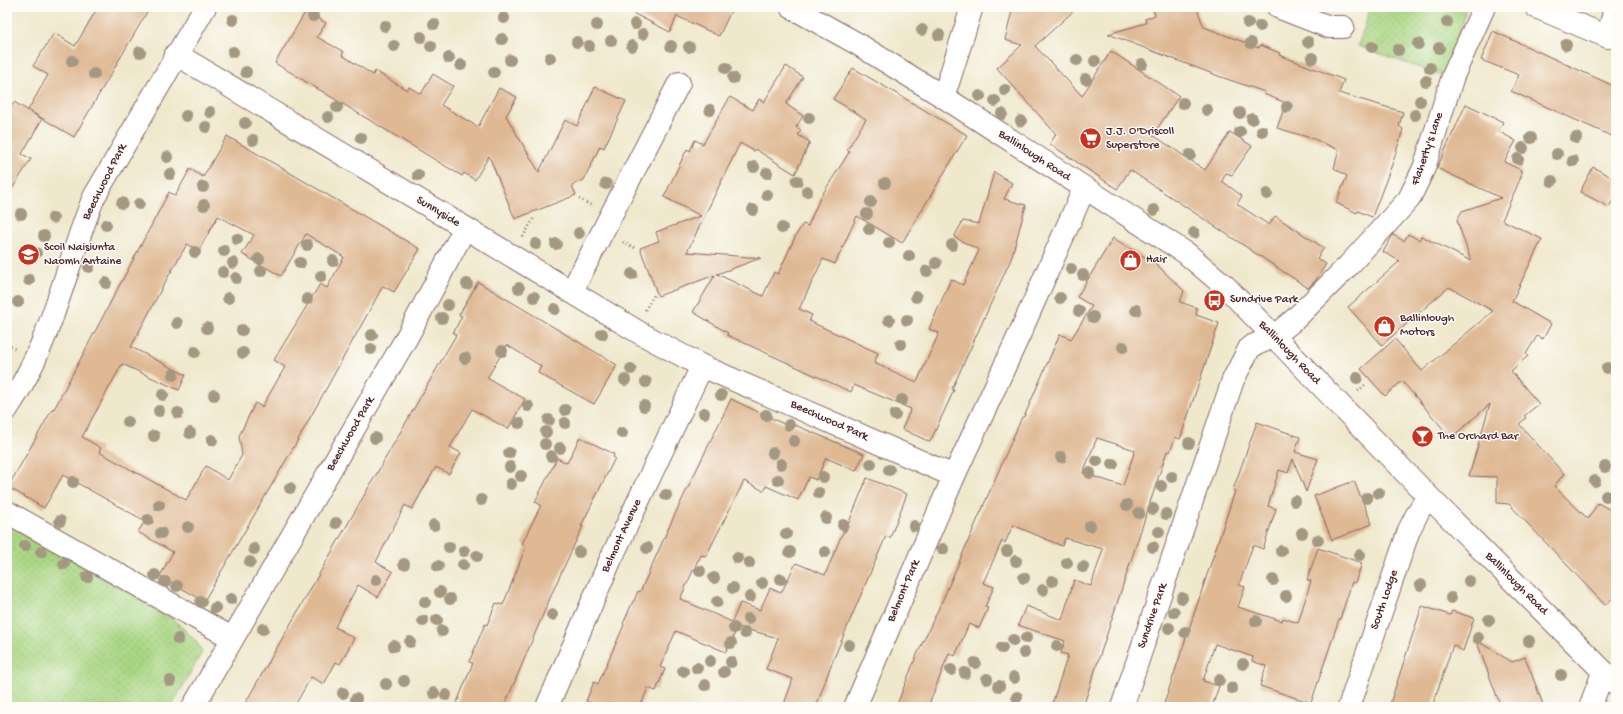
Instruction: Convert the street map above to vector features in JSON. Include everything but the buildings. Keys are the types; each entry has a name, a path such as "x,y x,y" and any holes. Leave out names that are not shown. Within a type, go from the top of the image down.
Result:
{"street":[{"name":"Beechwood Park","path":"7,409 26,380 36,360 58,303 94,197 176,54 205,7"},
{"name":"Ballinlough Road","path":"791,7 856,43 942,96 1084,189 1186,253 1226,287 1428,496 1610,679"},
{"path":"942,96 948,83 972,7"},
{"path":"1278,7 1330,27 1343,27"},
{"name":"Flaherty's Lane","path":"1273,337 1295,319 1320,294 1410,199 1424,168 1451,81 1484,7"},
{"path":"1536,7 1612,39 1615,7"},
{"name":"Sunnyside","path":"176,54 640,333 702,366"},
{"path":"572,291 679,83"},
{"name":"Belmont Park","path":"855,707 954,476 1017,340 1084,189"},
{"name":"Beechwood Park","path":"193,707 407,337 465,228"},
{"name":"Sundrive Park","path":"1122,707 1233,380 1250,347 1273,337"},
{"name":"Beechwood Park","path":"702,366 954,476"},
{"name":"Belmont Avenue","path":"547,707 608,566 702,366"},
{"name":"South Lodge","path":"1349,707 1409,530 1428,496"},
{"path":"7,512 232,638"},
{"path":"1590,707 1610,679"}],"path":[{"path":"520,243 534,218"},
{"path":"623,241 637,249"},
{"path":"641,316 654,294"},
{"path":"1355,395 1367,383"}],"green space":[{"path":"1371,7 1466,7 1461,31 1445,77 1358,46"},
{"path":"7,521 174,620 196,641 202,652 171,707 7,707"}],"place":[{"name":"J.J. O'Driscoll Superstore","path":"1090,139"},
{"name":"Scoil Naisiunta Naomh Antaine","path":"29,255"},
{"name":"Hair","path":"1130,260"},
{"name":"Sundrive Park","path":"1215,300"},
{"name":"Ballinlough Motors","path":"1385,326"},
{"name":"The Orchard Bar","path":"1422,437"}]}
